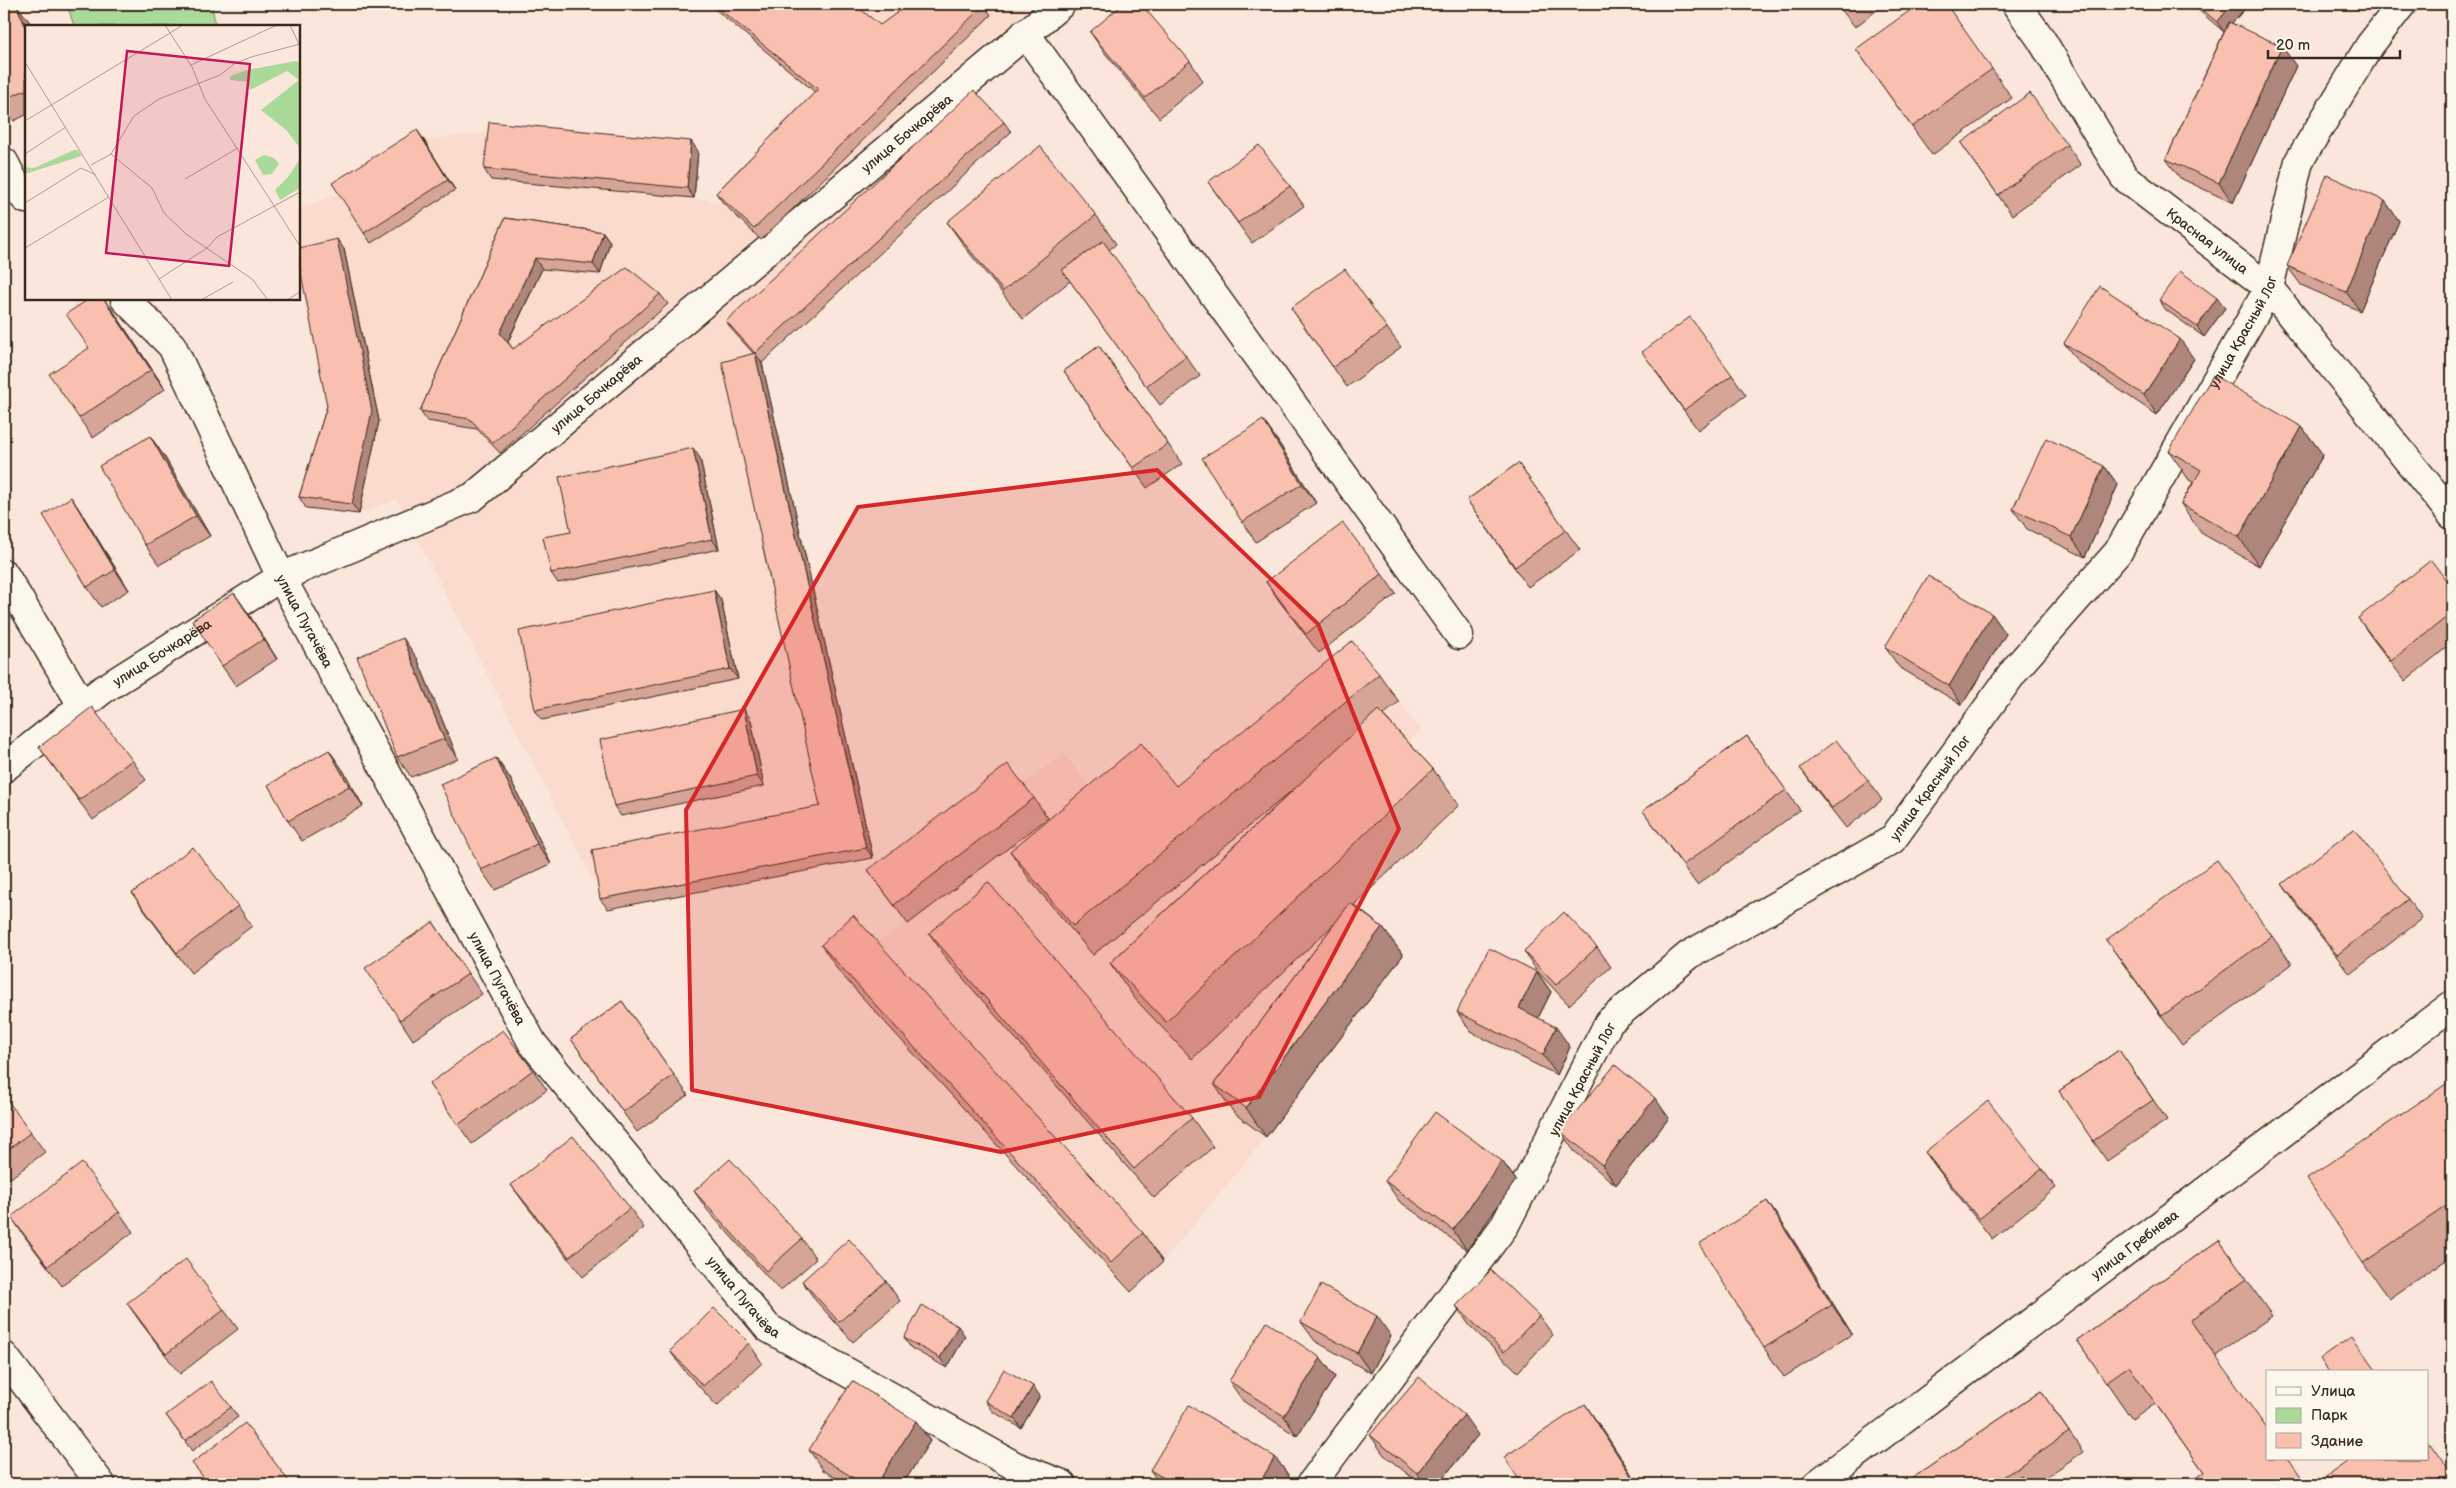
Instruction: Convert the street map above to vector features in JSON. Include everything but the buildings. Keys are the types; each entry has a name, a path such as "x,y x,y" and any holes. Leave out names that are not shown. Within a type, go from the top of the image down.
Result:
{"street":[{"name":"улица Бочкарёва","path":"4,768 100,691 281,577 473,497 1061,4"},
{"name":"Красная улица","path":"2016,4 2040,39 2124,177 2268,288 2452,514"},
{"name":"улица Красный Лог","path":"1311,1484 1505,1225 1609,1022 1688,955 1892,840 2018,666 2118,552 2268,288 2299,162 2370,45 2402,4"},
{"path":"1025,33 1459,635"},
{"path":"4,162 20,193 25,198"},
{"name":"улица Пугачёва","path":"126,300 172,346 281,577 533,1044 768,1328 1015,1466 1062,1484"},
{"path":"4,574 82,706"},
{"name":"улица Гребнева","path":"1817,1484 2452,1005"},
{"path":"4,1356 101,1484"}],"highlighted area":[{"path":"1157,470 1318,624 1399,829 1259,1097 1001,1152 692,1090 686,810 858,507"}],"shaded area":[{"path":"706,4 1034,4 955,71 1011,132 762,363 873,858 608,909 397,499 359,514 334,416 300,249 300,209 339,193 424,140 496,132 698,151 694,198 723,203 825,100"},
{"path":"1372,670 1421,730 1404,746 1459,805 1345,913 1403,955 1266,1137 1163,1262 1131,1292 841,974 873,944 908,924 882,890 1064,754 1110,814 1197,815"}],"green space":[{"path":"67,4 211,4 216,25 74,25"}]}
